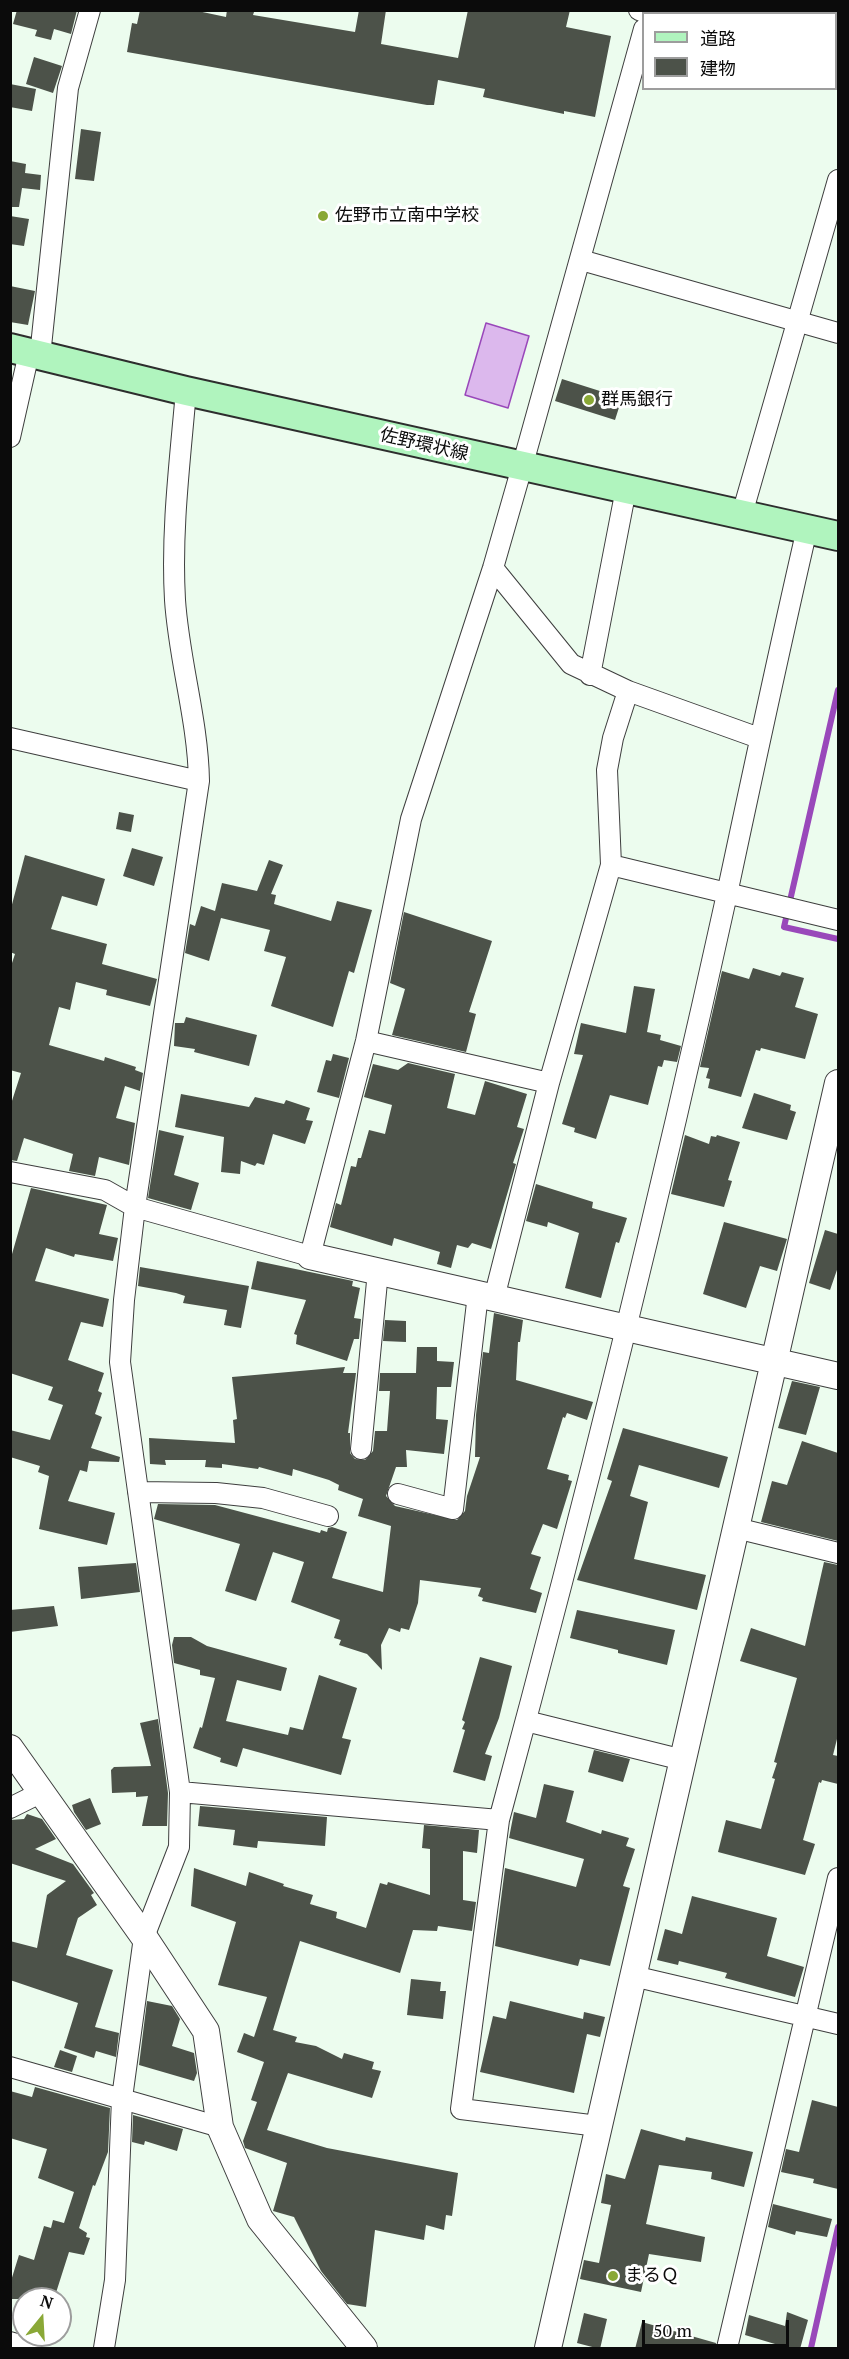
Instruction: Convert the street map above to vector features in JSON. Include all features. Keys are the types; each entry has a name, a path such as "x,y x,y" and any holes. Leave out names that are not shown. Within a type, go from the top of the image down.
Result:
{"main road":[{"name":"佐野環状線","path":"27,352 186,392 838,536"}],"street":[{"path":"10,437 27,352 68,88 90,10"},
{"path":"310,1256 366,1041 411,819 493,568 642,36"},
{"path":"742,514 838,180"},
{"path":"581,260 838,333"},
{"path":"104,2349 115,2280 122,2098 144,1937 179,1847 180,1792 120,1362 124,1300 135,1207 199,781 198,743 181,654 175,600 174,530 186,392"},
{"path":"590,675 626,489"},
{"path":"598,2126 461,2109 499,1820 625,1327 727,895 759,738 807,529"},
{"path":"493,568 571,664 590,675 628,691 759,738"},
{"path":"398,1494 453,1509 486,1296 611,865 608,770 613,738 628,691"},
{"path":"10,738 199,781"},
{"path":"611,865 727,895 838,920"},
{"path":"366,1041 549,1083"},
{"path":"548,2349 838,1083"},
{"path":"10,1172 105,1190 135,1207 310,1256 838,1376"},
{"path":"361,1449 378,1271"},
{"path":"138,1492 216,1493 263,1498 328,1516"},
{"path":"736,1528 838,1553"},
{"path":"526,1720 683,1760"},
{"path":"14,1756 144,1937 206,2031 220,2127 260,2219 364,2349"},
{"path":"10,1808 42,1792"},
{"path":"180,1792 499,1820"},
{"path":"727,2349 838,1878"},
{"path":"633,1977 838,2024"},
{"path":"10,2067 220,2127"},
{"path":"10,2342 31,2349"}],"shaded area":[{"path":"486,323 529,336 508,408 465,395"}],"building":[{"path":"17,10 77,10 71,34 54,29 51,40 35,36 37,30 13,24"},
{"path":"140,10 193,10 226,17 227,10 244,10 254,12 253,15 355,32 359,10 386,10 381,44 458,58 468,10 570,10 566,27 611,36 595,117 564,111 564,114 483,97 485,89 438,80 434,105 427,105 127,52 132,23 137,24"},
{"path":"34,57 62,66 53,93 26,84"},
{"path":"10,84 36,89 32,111 10,107"},
{"path":"81,129 101,132 94,181 75,179"},
{"path":"10,161 26,164 25,173 41,175 40,190 22,188 19,207 10,207"},
{"path":"10,216 29,219 24,246 10,244"},
{"path":"10,286 35,291 28,325 10,322"},
{"name":"群馬銀行","path":"562,379 622,398 615,420 555,401"},
{"path":"119,812 134,815 131,832 116,829"},
{"path":"132,848 163,857 154,886 123,876"},
{"path":"25,855 105,879 97,906 62,896 51,929 107,944 102,964 157,979 150,1006 106,995 107,990 76,982 70,1010 59,1007 49,1045 104,1061 105,1057 136,1067 135,1070 143,1073 140,1091 125,1086 116,1118 135,1123 129,1165 99,1157 95,1176 69,1171 73,1154 24,1138 17,1161 10,1160 10,1107 21,1073 10,1070 10,969 15,954 10,952 10,912"},
{"path":"269,860 283,865 271,894 276,895 274,904 331,921 337,901 372,910 354,973 349,971 333,1027 271,1006 286,957 264,951 270,930 221,918 209,961 185,953 190,924 195,926 201,906 215,911 222,883 257,891"},
{"path":"404,912 492,941 469,1012 476,1014 466,1052 392,1035 405,989 390,983"},
{"path":"753,968 780,976 782,972 804,978 795,1007 818,1014 805,1059 761,1048 760,1051 756,1050 741,1097 708,1088 710,1079 706,1078 709,1068 700,1067 722,971 749,979"},
{"path":"634,986 655,989 647,1032 661,1035 660,1040 681,1046 677,1062 664,1060 662,1067 658,1066 648,1105 610,1095 596,1139 574,1132 575,1128 562,1124 583,1055 574,1054 581,1023 626,1033"},
{"path":"186,1017 257,1035 249,1066 194,1052 195,1049 174,1046 175,1023 184,1023"},
{"path":"333,1054 349,1058 339,1098 317,1092 326,1060 331,1061"},
{"path":"408,1063 455,1074 447,1108 475,1115 485,1081 527,1094 517,1127 524,1129 513,1163 516,1164 491,1249 472,1243 468,1248 457,1245 451,1268 437,1264 440,1252 394,1238 392,1246 330,1227 336,1203 341,1205 351,1166 356,1167 358,1158 361,1158 369,1130 385,1134 392,1105 364,1097 373,1064 398,1070"},
{"path":"754,1093 791,1105 790,1110 796,1112 787,1140 742,1128"},
{"path":"181,1094 249,1107 255,1097 284,1104 286,1100 310,1108 306,1120 313,1121 305,1144 273,1134 264,1165 257,1163 255,1166 241,1161 240,1174 221,1172 224,1137 175,1127"},
{"path":"159,1130 184,1136 174,1175 199,1183 191,1210 148,1198"},
{"path":"685,1135 709,1144 711,1136 716,1137 717,1135 740,1142 728,1180 732,1181 724,1207 671,1194"},
{"path":"536,1184 593,1202 592,1208 627,1218 619,1243 616,1242 601,1298 565,1288 579,1233 548,1222 547,1227 526,1221"},
{"path":"31,1188 107,1205 99,1234 118,1238 113,1261 75,1254 74,1257 46,1248 35,1281 109,1299 103,1327 81,1322 68,1360 104,1373 98,1391 102,1393 95,1414 102,1417 91,1448 120,1457 119,1462 89,1461 87,1472 80,1470 68,1501 115,1513 107,1545 39,1529 49,1476 38,1472 40,1466 10,1457 10,1430 50,1440 63,1405 48,1400 53,1387 10,1373 10,1261"},
{"path":"724,1222 787,1239 777,1271 760,1266 746,1308 703,1294"},
{"path":"825,1230 838,1234 838,1267 830,1290 809,1283"},
{"path":"257,1261 353,1281 352,1286 360,1288 354,1318 361,1319 359,1339 354,1339 347,1361 296,1344 297,1335 294,1334 306,1300 251,1289"},
{"path":"140,1267 249,1286 241,1328 224,1325 227,1310 183,1303 185,1296 138,1286"},
{"path":"494,1313 523,1320 520,1342 518,1342 516,1380 593,1402 587,1420 567,1413 565,1418 563,1417 547,1469 569,1475 568,1480 572,1481 557,1529 543,1524 531,1554 541,1557 530,1589 542,1593 536,1613 482,1601 483,1598 478,1596 481,1588 420,1580 418,1603 409,1630 401,1628 400,1632 389,1628 381,1645 382,1670 367,1654 339,1645 341,1640 334,1638 340,1620 291,1602 304,1562 273,1552 256,1601 225,1591 240,1544 154,1519 158,1504 215,1505 320,1533 321,1530 327,1532 328,1528 332,1527 347,1532 332,1578 383,1592 391,1526 358,1516 363,1499 338,1490 339,1485 329,1480 293,1469 292,1476 259,1467 258,1469 222,1464 222,1468 205,1467 206,1460 165,1460 166,1465 150,1464 149,1438 235,1443 233,1420 237,1419 232,1377 345,1367 343,1373 356,1373 348,1433 350,1433 350,1453 355,1459 365,1460 373,1451 375,1431 387,1431 390,1391 379,1391 380,1373 416,1373 417,1347 437,1347 437,1361 454,1362 451,1387 437,1387 436,1419 448,1420 444,1454 406,1450 407,1467 396,1467 386,1496 395,1506 457,1520 465,1511 467,1496 480,1457 475,1457 476,1415 483,1352 489,1353"},
{"path":"385,1320 406,1321 406,1342 383,1341"},
{"path":"792,1381 820,1387 806,1435 778,1428"},
{"path":"623,1428 728,1457 719,1488 639,1465 630,1496 648,1502 634,1559 706,1575 697,1610 577,1580 612,1481 607,1479"},
{"path":"802,1441 838,1453 838,1541 761,1522 772,1481 787,1485"},
{"path":"824,1562 838,1565 838,1735 833,1755 838,1756 838,1784 822,1780 821,1783 819,1782 803,1840 815,1844 805,1875 718,1852 726,1820 761,1829 775,1779 772,1778 777,1763 774,1762 797,1678 740,1661 751,1628 805,1646"},
{"path":"136,1563 140,1592 81,1599 78,1567"},
{"path":"54,1606 58,1626 10,1632 10,1610"},
{"path":"577,1610 675,1630 667,1665 570,1638"},
{"path":"174,1637 191,1637 207,1646 287,1668 281,1691 237,1680 226,1721 288,1735 290,1727 303,1730 319,1675 357,1688 342,1738 351,1740 341,1775 243,1748 237,1767 220,1762 221,1758 193,1748 200,1727 202,1728 215,1678 200,1675 200,1670 174,1663 172,1645"},
{"path":"480,1657 512,1666 499,1718 485,1754 492,1756 485,1781 453,1772 465,1730 462,1729 465,1722 462,1720"},
{"path":"158,1719 168,1793 167,1826 142,1826 148,1796 136,1797 136,1792 112,1793 111,1770 114,1767 151,1766 140,1723"},
{"path":"594,1750 630,1759 623,1782 588,1772"},
{"path":"544,1784 574,1791 566,1822 601,1834 602,1830 629,1838 626,1846 635,1849 623,1886 630,1888 610,1966 580,1959 578,1966 495,1946 505,1868 576,1887 584,1859 509,1838 514,1812 536,1818"},
{"path":"90,1798 101,1824 86,1830 72,1805"},
{"path":"200,1806 327,1817 325,1846 258,1841 257,1848 233,1845 235,1830 198,1826"},
{"path":"27,1814 42,1819 56,1839 35,1849 73,1864 94,1893 91,1895 97,1905 78,1918 66,1955 113,1970 95,2027 119,2033 116,2057 96,2051 94,2058 64,2048 78,2003 10,1980 10,1941 37,1948 47,1895 66,1881 10,1863 10,1820 24,1819"},
{"path":"424,1825 479,1830 477,1853 463,1851 463,1900 476,1902 472,1931 438,1926 437,1931 413,1930 400,1973 300,1941 273,2030 297,2037 295,2042 316,2046 342,2059 344,2053 374,2062 372,2069 381,2071 372,2098 288,2073 267,2130 327,2148 458,2173 452,2216 446,2215 444,2230 426,2225 424,2240 375,2230 366,2307 347,2304 321,2271 294,2217 273,2211 287,2163 245,2148 243,2141 257,2102 251,2100 264,2062 237,2052 244,2033 254,2037 267,1997 218,1985 236,1922 191,1906 194,1868 246,1886 249,1872 284,1884 283,1886 313,1895 310,1904 337,1912 336,1918 366,1928 380,1883 387,1885 388,1882 430,1895 430,1849 422,1848"},
{"path":"692,1896 777,1918 767,1956 804,1967 795,1997 725,1978 727,1973 679,1961 678,1965 657,1960 665,1929 682,1934"},
{"path":"411,1979 441,1982 440,1991 446,1991 443,2019 407,2015"},
{"path":"147,2001 172,2006 180,2019 172,2046 194,2053 197,2073 194,2081 139,2065"},
{"path":"510,2001 583,2019 584,2012 605,2017 600,2037 587,2034 574,2093 480,2072 493,2016 506,2019"},
{"path":"60,2050 77,2056 72,2072 54,2067"},
{"path":"35,2087 110,2108 108,2152 95,2186 93,2185 79,2228 87,2233 86,2237 90,2238 84,2255 69,2252 58,2287 12,2287 12,2299 10,2299 10,2284 19,2255 34,2260 44,2226 51,2228 53,2220 64,2223 74,2192 38,2178 47,2149 10,2138 10,2091 32,2097"},
{"path":"812,2100 838,2107 838,2189 813,2183 814,2179 781,2172 786,2149 799,2152"},
{"path":"133,2115 183,2129 177,2151 145,2141 144,2145 132,2142"},
{"path":"641,2129 685,2141 686,2137 753,2152 744,2187 711,2179 712,2172 659,2165 646,2224 705,2237 701,2262 649,2254 641,2292 580,2279 584,2260 599,2263 611,2205 601,2203 606,2174 625,2179"},
{"path":"773,2204 832,2219 827,2237 796,2231 795,2235 768,2227"},
{"path":"787,2312 808,2320 800,2349 773,2349 775,2344 745,2335 749,2315 785,2326"},
{"path":"584,2313 607,2319 600,2349 577,2343"},
{"path":"642,2322 716,2343 715,2349 635,2349"}],"waterway":[{"path":"838,690 784,927 838,939"},
{"path":"811,2348 838,2227"}],"place":[{"name":"佐野市立南中学校","path":"323,216"},
{"name":"群馬銀行","path":"589,400"},
{"name":"まるＱ","path":"613,2276"}]}
